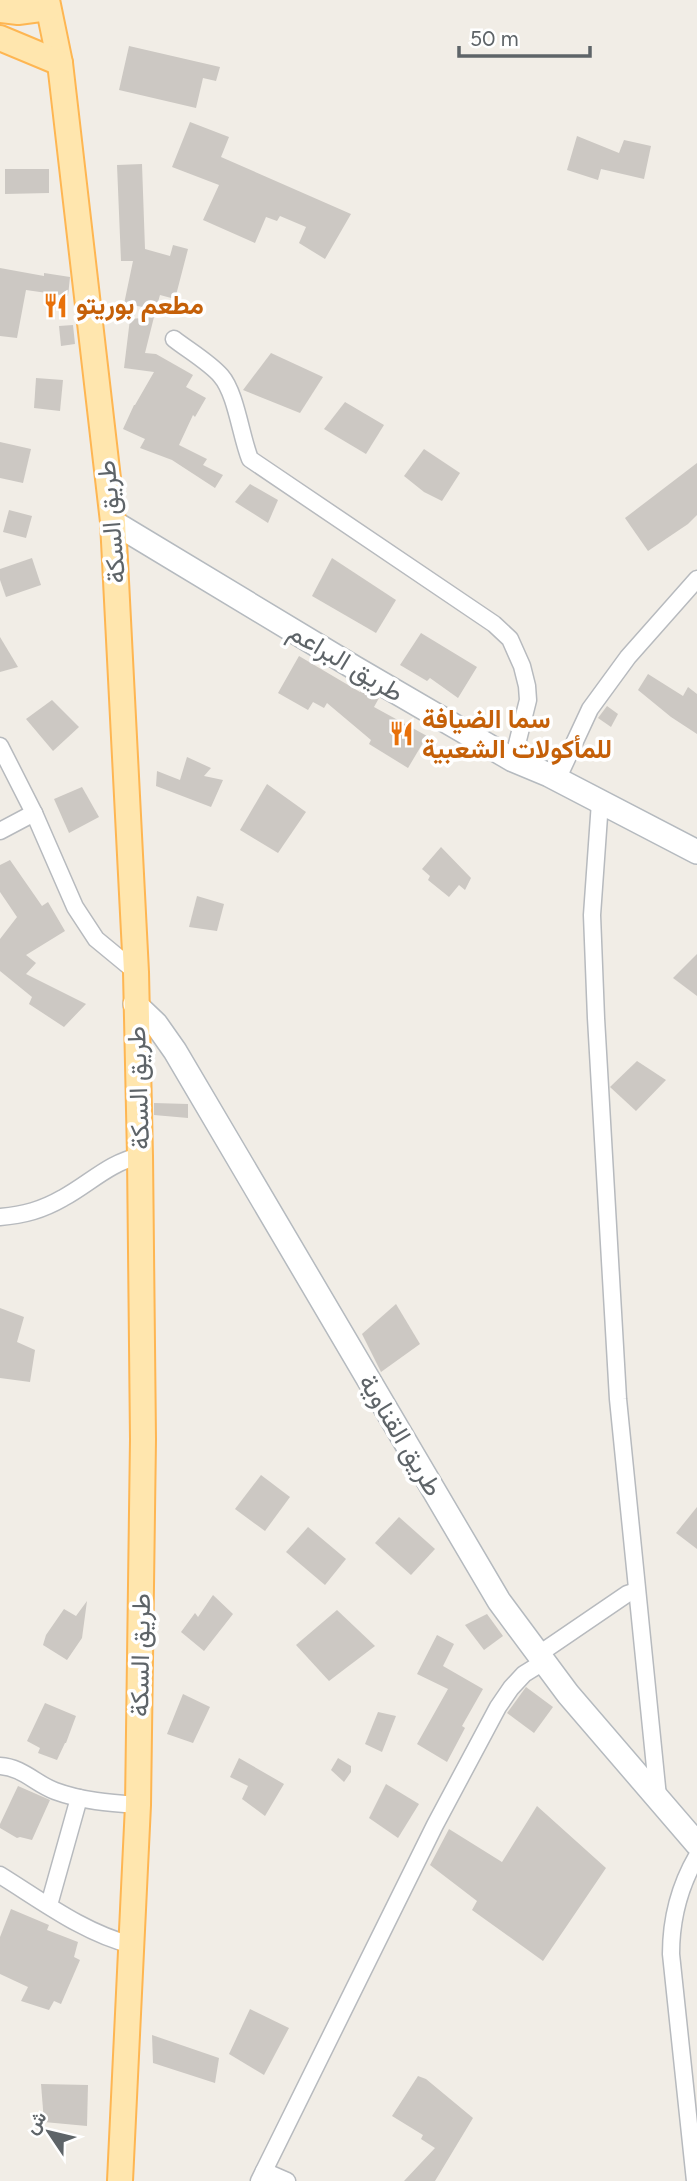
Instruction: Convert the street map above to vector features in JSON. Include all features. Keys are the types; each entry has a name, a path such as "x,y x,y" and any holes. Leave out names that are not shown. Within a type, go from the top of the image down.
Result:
{"main road":[{"path":"0,10 19,12 48,4"},
{"name":"طريق السكة","path":"48,4 60,63 113,522 136,972 143,1439 138,1805 120,2181"},
{"path":"0,38 60,63"}],"street":[{"path":"174,339 222,377 230,392 250,459 494,624 510,639 523,666 528,700 513,760"},
{"name":"طريق البراعم","path":"113,522 513,760 549,775 697,852"},
{"path":"557,780 590,709 628,657 694,587"},
{"path":"0,746 34,813 75,906 96,939 136,972"},
{"path":"600,802 592,915 618,1399 658,1800"},
{"path":"0,831 34,813"},
{"name":"طريق القناوية","path":"135,1004 156,1024 175,1051 499,1601 568,1694 697,1844"},
{"path":"0,1217 21,1216 37,1211 65,1198 106,1169 140,1156"},
{"path":"287,2181 261,2176 435,1825 492,1719 511,1688 542,1658 627,1594 636,1591"},
{"path":"0,1766 10,1767 53,1790 79,1798 138,1805"},
{"path":"49,1905 79,1798"},
{"path":"695,2181 676,2008 671,1929 683,1884 697,1856"},
{"path":"0,1875 88,1929 111,1940 132,1945"}],"building":[{"path":"129,46 220,67 216,81 203,78 196,108 119,90"},
{"path":"190,122 229,137 221,157 351,214 325,259 299,243 306,227 280,216 277,221 266,217 255,243 203,220 219,185 172,167"},
{"path":"577,136 619,153 624,140 651,146 644,179 601,169 598,180 567,170"},
{"path":"142,164 145,249 170,256 173,245 188,249 175,299 160,295 156,309 124,304 133,261 121,261 117,165"},
{"path":"5,169 49,169 49,193 5,194"},
{"path":"0,268 44,276 44,273 70,277 68,296 26,290 17,338 0,336"},
{"path":"154,317 145,353 156,354 193,375 186,387 206,398 195,417 193,415 179,445 207,459 203,465 223,475 215,488 172,460 140,448 145,439 123,429 154,372 124,368 130,319"},
{"path":"73,325 75,344 61,346 59,326"},
{"path":"271,353 323,377 300,413 243,390"},
{"path":"36,378 63,380 60,411 34,408"},
{"path":"345,402 384,425 366,454 324,429"},
{"path":"0,442 31,449 23,483 0,478"},
{"path":"424,449 460,473 442,501 424,492 404,476"},
{"path":"697,463 697,515 648,551 625,518"},
{"path":"250,484 278,500 268,523 235,502"},
{"path":"9,510 32,516 26,538 3,532"},
{"path":"32,558 41,585 6,597 0,580 0,569"},
{"path":"332,558 396,600 376,633 312,596"},
{"path":"421,633 477,667 458,698 430,678 427,681 400,665"},
{"path":"0,637 18,667 0,672"},
{"path":"299,656 360,692 363,689 379,698 374,707 427,736 408,768 369,744 371,740 327,703 324,708 313,702 308,710 278,693"},
{"path":"648,674 683,696 688,687 697,694 697,734 638,690"},
{"path":"52,700 79,727 53,751 26,719"},
{"path":"607,706 618,714 611,727 598,718"},
{"path":"187,757 211,768 204,776 223,780 211,807 156,786 157,771 180,780"},
{"path":"267,784 306,812 278,853 240,830"},
{"path":"82,787 99,817 69,833 54,799"},
{"path":"441,847 471,878 465,890 459,885 449,897 428,880 430,876 422,869"},
{"path":"10,860 42,906 48,902 65,931 26,955 36,963 26,974 86,1004 64,1027 29,1004 32,997 0,971 0,939 17,917 0,892 0,865"},
{"path":"197,896 224,904 217,931 189,927"},
{"path":"697,954 697,996 673,978"},
{"path":"637,1061 666,1080 636,1111 610,1087"},
{"path":"154,1103 188,1104 188,1118 154,1115"},
{"path":"396,1304 420,1344 381,1372 362,1334"},
{"path":"0,1308 24,1317 17,1342 35,1350 30,1382 0,1378"},
{"path":"261,1475 290,1497 265,1531 235,1509"},
{"path":"697,1507 697,1549 676,1533"},
{"path":"399,1517 435,1549 411,1575 375,1543"},
{"path":"308,1527 346,1559 325,1585 286,1552"},
{"path":"213,1595 233,1614 204,1651 181,1632 195,1613 198,1617"},
{"path":"87,1601 82,1638 67,1660 43,1645 46,1635 64,1609 76,1616"},
{"path":"337,1610 375,1646 329,1681 296,1645"},
{"path":"487,1614 503,1636 484,1650 465,1625"},
{"path":"437,1635 454,1644 443,1666 483,1689 462,1726 465,1728 447,1762 417,1744 448,1689 417,1674"},
{"path":"526,1687 553,1707 534,1733 507,1713"},
{"path":"183,1694 210,1707 193,1743 167,1734"},
{"path":"45,1703 76,1716 57,1760 38,1753 40,1748 27,1741"},
{"path":"378,1712 396,1716 382,1752 365,1744"},
{"path":"239,1758 284,1784 265,1816 242,1799 248,1786 230,1777"},
{"path":"338,1758 351,1766 351,1772 344,1782 331,1770"},
{"path":"386,1784 419,1804 398,1838 369,1818"},
{"path":"18,1786 50,1800 32,1840 17,1838 0,1828"},
{"path":"537,1806 606,1868 543,1961 472,1910 477,1901 430,1865 449,1829 502,1862"},
{"path":"11,1909 49,1925 47,1930 78,1942 74,1957 80,1960 61,2004 54,2001 49,2010 21,2001 28,1987 0,1974 0,1937"},
{"path":"250,2009 289,2028 264,2075 229,2054"},
{"path":"152,2035 219,2058 215,2083 153,2063"},
{"path":"418,2076 426,2079 473,2118 435,2181 404,2181 435,2148 421,2139 423,2135 392,2116"},
{"path":"41,2084 88,2085 87,2126 44,2122"}],"place":[{"name":"مطعم بوريتو","path":"56,305"},
{"name":"سما الضيافة للمأكولات الشعبية","path":"402,734"}]}
